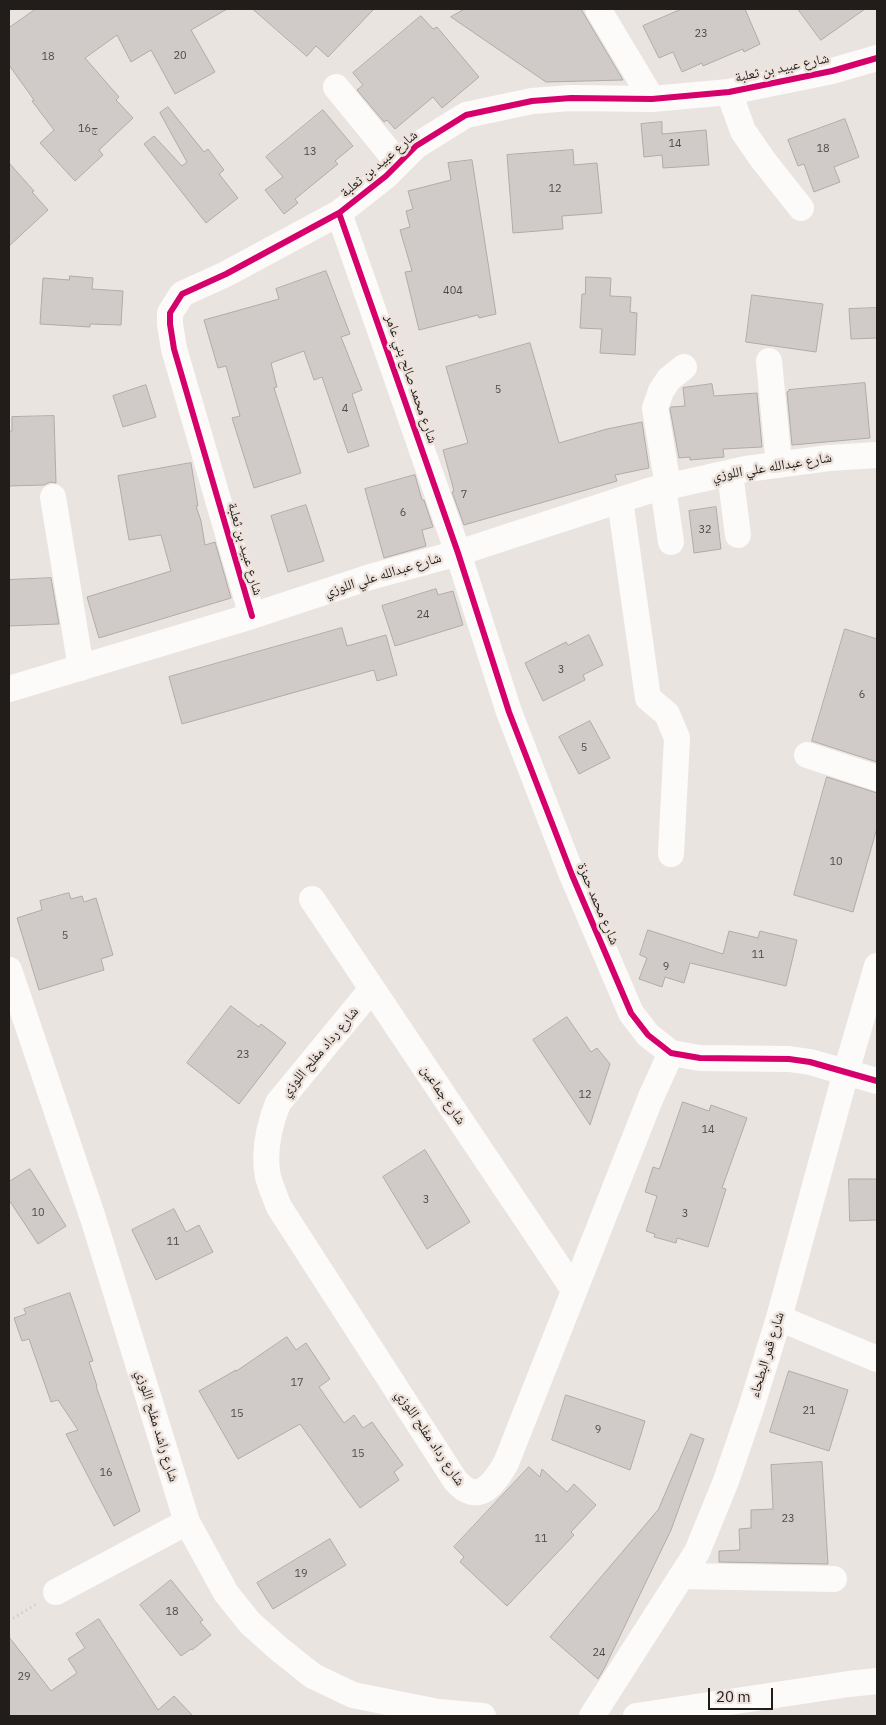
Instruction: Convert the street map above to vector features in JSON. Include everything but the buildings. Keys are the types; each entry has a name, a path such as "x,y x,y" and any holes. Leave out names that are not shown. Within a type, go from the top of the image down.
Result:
{"street":[{"path":"598,9 652,99"},
{"name":"شارع عبيد بن ثعلبة","path":"252,616 174,349 170,313 182,294 226,274 339,213 386,176 416,146 466,115 532,101 571,98 652,99 729,92 832,71 877,58"},
{"path":"336,87 398,163"},
{"path":"729,92 743,131 801,208"},
{"name":"شارع محمد صالح بني عامر","path":"339,213 458,553"},
{"path":"769,361 779,465"},
{"path":"671,542 655,408 661,390 669,379 684,367"},
{"name":"شارع عبدالله علي اللوزي","path":"9,689 252,616 370,577 458,553 665,486 730,472 829,458 877,455"},
{"path":"730,472 738,535"},
{"path":"53,497 81,668"},
{"path":"620,500 648,698 667,714 677,738 671,854"},
{"name":"شارع محمد حمزة","path":"458,553 509,712 572,875 631,1013 648,1036 672,1053 700,1058 789,1059 877,1081"},
{"path":"807,755 877,778"},
{"name":"شارع جماعين","path":"312,899 574,1290"},
{"name":"شارع قمر البطحاء","path":"592,1716 697,1552 726,1481 779,1318 877,966"},
{"name":"شارع راشد مفلح اللوزي","path":"9,970 93,1218 187,1522 226,1593 250,1623 313,1676 353,1695 438,1712 483,1716"},
{"name":"شارع رداد مفلح اللوزي","path":"372,990 278,1103 271,1120 268,1139 266,1158 268,1177 279,1207 455,1480 466,1490 483,1491 494,1483 506,1463 651,1097 672,1053"},
{"path":"779,1318 877,1359"},
{"path":"56,1592 187,1522"},
{"path":"682,1576 834,1579"},
{"path":"636,1716 877,1681"}],"path":[{"path":"9,1621 56,1592"}],"cycle path":[{"path":"252,616 174,349 170,313 182,294 226,274 339,213 386,176 416,146 466,115 532,101 571,98 652,99 729,92 832,71 877,58"},
{"path":"339,213 458,553 509,712 572,875 631,1013 648,1035 671,1053 700,1058 789,1059 810,1062 877,1081"}]}
